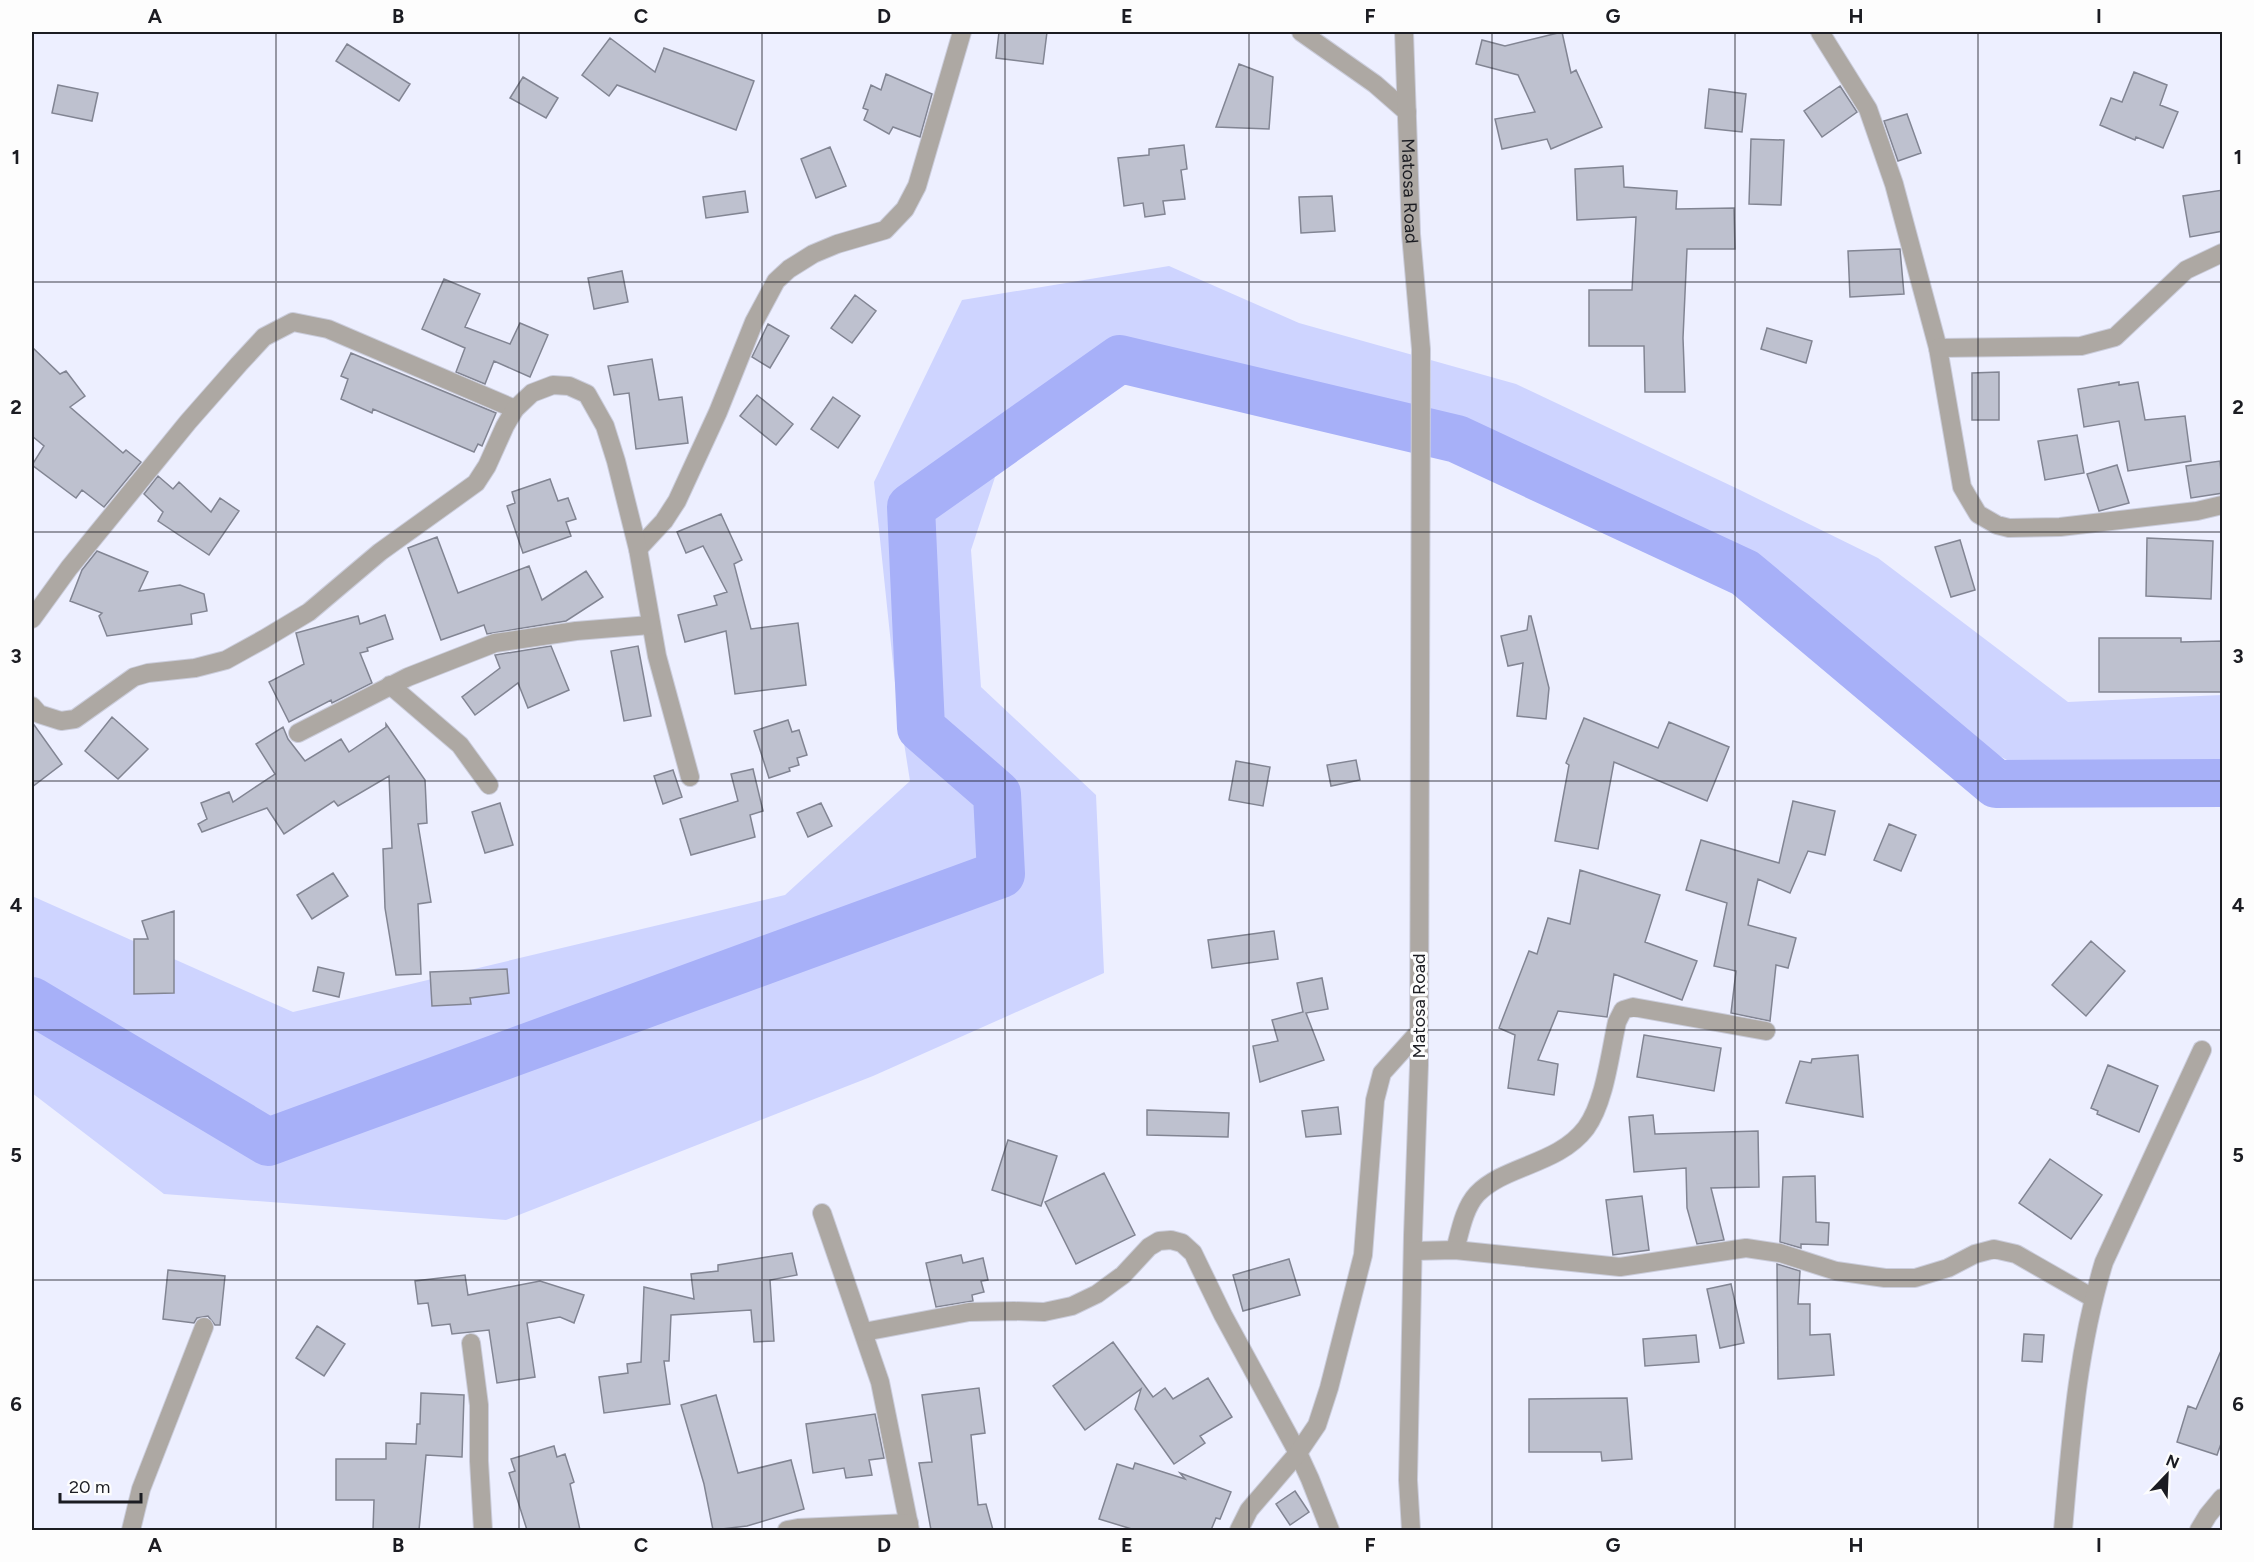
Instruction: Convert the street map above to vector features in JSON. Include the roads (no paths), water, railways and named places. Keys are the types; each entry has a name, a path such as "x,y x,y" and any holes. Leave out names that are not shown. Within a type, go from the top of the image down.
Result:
{"street":[{"path":"638,549 664,521 677,501 754,322 776,281 789,269 813,254 885,230 905,209 920,175 962,32"},
{"path":"1301,32 1376,84 1407,112"},
{"name":"Matosa Road","path":"1404,32 1411,234 1421,349 1418,1033 1408,1480 1411,1530"},
{"path":"1820,32 1868,109 1894,184 1938,348 1962,487 1977,514 1997,525 2009,528 2060,527 2197,512 2223,505"},
{"path":"1938,348 2081,346 2115,337 2186,270 2223,253"},
{"path":"32,619 69,568 188,422 264,337 293,322 328,329 515,409"},
{"path":"32,706 39,714 61,721 75,719 134,677 148,673 195,668 226,660 300,617 380,552 476,483 487,466 515,409 532,393 553,385 569,386 587,394 604,426 616,461 638,549 650,625 690,777"},
{"path":"298,733 390,685 495,643 576,631 650,625"},
{"path":"390,685 460,745 489,785"},
{"path":"1455,1250 1463,1219 1475,1196 1489,1184 1557,1152 1573,1142 1587,1127 1598,1105 1617,1022 1623,1010 1633,1007 1766,1031"},
{"path":"1239,1530 1249,1510 1298,1453 1317,1425 1329,1388 1363,1255 1375,1100 1382,1073 1418,1033"},
{"path":"2063,1530 2075,1393 2093,1298 2104,1262 2202,1050"},
{"path":"787,1530 910,1526 880,1382 822,1213"},
{"path":"864,1332 969,1312 1044,1312 1072,1306 1097,1294 1123,1275 1159,1241 1171,1240 1182,1243 1193,1253 1223,1315 1298,1453 1330,1530"},
{"path":"1413,1251 1455,1250 1620,1267 1746,1248 1780,1253 1836,1271 1886,1278 1915,1278 1994,1249 2016,1254 2093,1298"},
{"path":"131,1530 141,1489 204,1327"},
{"path":"471,1343 479,1405 478,1461 483,1530"},
{"path":"2199,1530 2223,1498"}],"waterway":[{"path":"32,1001 268,1142 1001,874 997,794 921,728 911,507 1120,359 1457,439 1745,573 1996,784 2222,783"}]}
